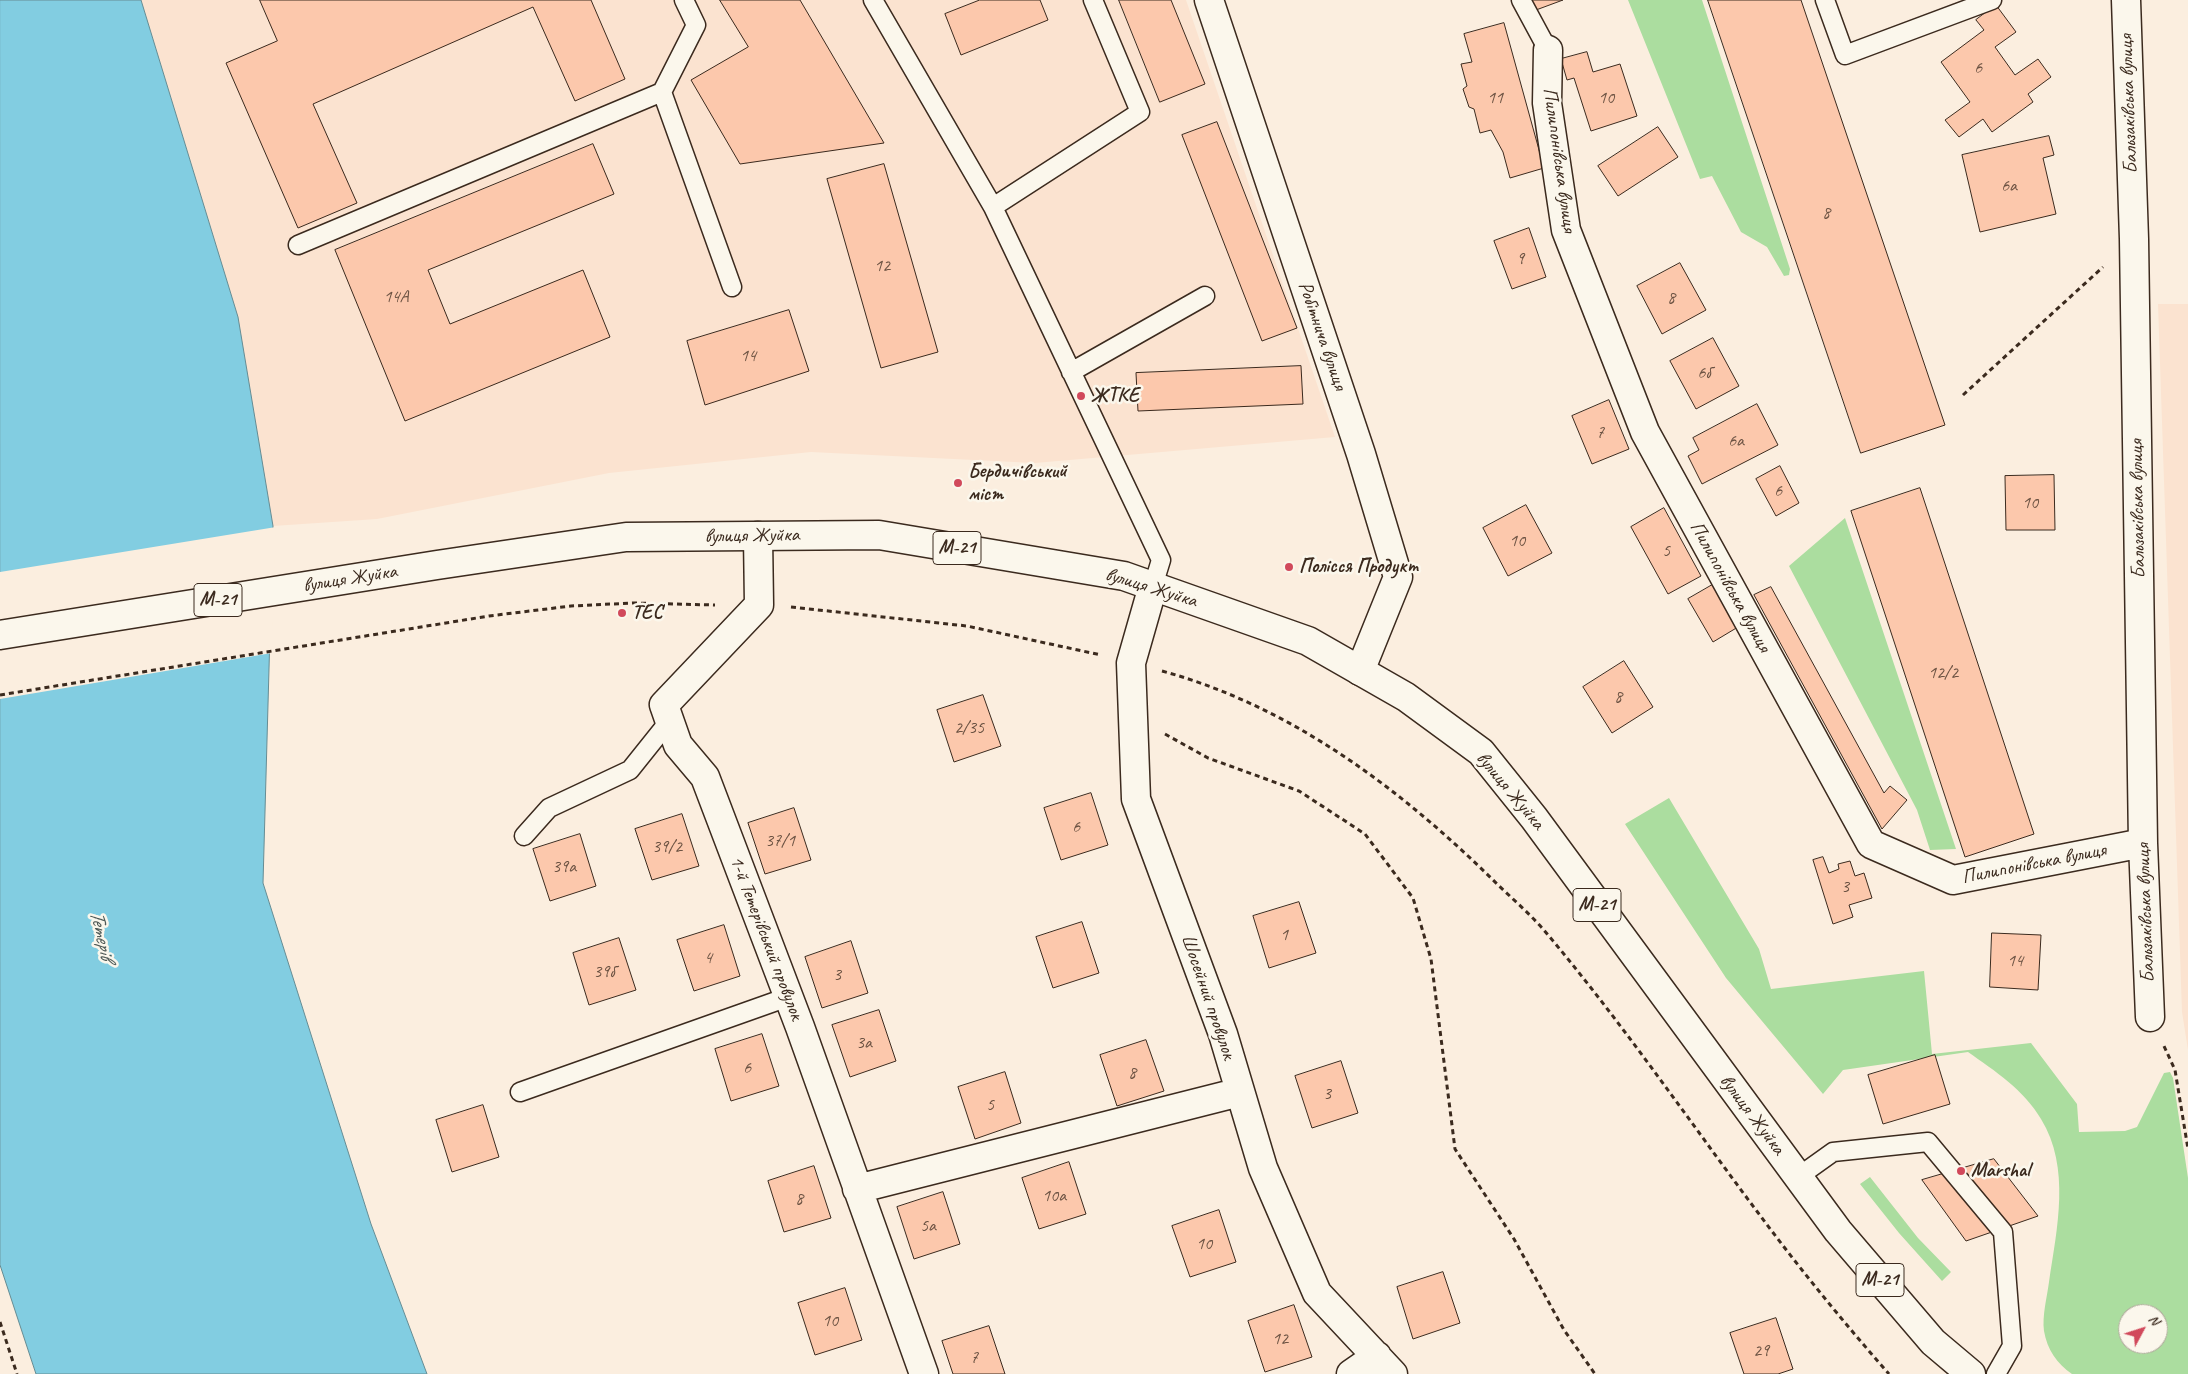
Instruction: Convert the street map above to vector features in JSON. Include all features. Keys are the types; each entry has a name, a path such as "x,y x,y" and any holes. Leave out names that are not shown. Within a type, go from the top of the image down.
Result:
{"main road":[{"name":"Робітнича вулиця","path":"1209,0 1361,454 1398,577 1360,671"},
{"name":"Бальзаківська вулиця","path":"2126,0 2134,239 2143,843 2150,1017"},
{"name":"Пилипонівська вулиця","path":"1548,50 1547,103 1566,230 1645,432 1871,844 1953,880 2143,843"},
{"name":"вулиця Жуйка","path":"0,635 437,565 626,537 879,535 1124,576 1308,641 1406,697 1481,752 1534,818 1838,1231 1933,1342 1971,1374"},
{"path":"758,536 759,605"},
{"name":"Шосейний провулок","path":"1153,586 1131,663 1136,799 1223,1034 1263,1168 1317,1292 1385,1365"},
{"name":"1-й Тетерівський провулок","path":"759,605 664,705 678,744 705,776 788,997 924,1374"},
{"path":"858,1189 1240,1092"},
{"path":"1352,1374 1385,1365"}],"lane":[{"path":"298,245 662,92 696,25 684,0"},
{"path":"873,0 993,207 1161,560 1153,586"},
{"path":"993,207 1140,112 1093,0"},
{"path":"1521,0 1548,50"},
{"path":"1825,0 1845,55 1992,0"},
{"path":"662,92 732,287"},
{"path":"1071,372 1205,296"},
{"path":"524,836 549,808 630,770 670,720"},
{"path":"520,1092 788,997"},
{"path":"1798,1177 1834,1152 1928,1142 2003,1232 2012,1346 1996,1374"}],"path":[{"path":"1963,395 2134,239"},
{"path":"0,695 489,616 571,606 633,603 759,605 967,626 1189,678 1265,709 1368,771 1455,843 1541,927 1584,979 1766,1224 1889,1374"},
{"path":"967,620 967,626"},
{"path":"1133,717 1208,758 1299,791 1364,834 1413,898 1431,959 1455,1149 1514,1238 1564,1330 1595,1374"},
{"path":"2150,1017 2175,1070 2188,1149"},
{"path":"0,1322 18,1374"}],"shaded area":[{"path":"141,0 1186,0 1335,437 1035,463 811,452 609,473 377,519 273,526 231,294"},
{"path":"2158,304 2188,304 2188,1050 2182,1012"}],"green space":[{"path":"1628,0 1702,0 1790,269 1789,275 1784,276 1767,247 1741,232 1712,176 1700,179"},
{"path":"1845,518 1956,849 1930,850 1917,810 1789,566"},
{"path":"1669,798 1759,949 1771,989 1924,971 1932,1054 2031,1043 2077,1104 2079,1132 2125,1131 2137,1127 2164,1073 2170,1072 2173,1078 2188,1178 2188,1374 2072,1374 2054,1356 2045,1338 2044,1319 2058,1220 2059,1178 2050,1138 2041,1119 2018,1090 1968,1052 1843,1070 1823,1094 1726,978 1625,824"},
{"path":"1870,1177 1918,1238 1951,1272 1942,1281 1899,1233 1860,1184"}],"water":[{"name":"Тетерів","path":"0,0 141,0 238,317 273,526 263,883 371,1224 427,1374 36,1374 0,1265"}],"pier":[{"path":"276,527 272,653 0,699 0,572"}],"building":[{"path":"260,0 591,0 625,79 575,101 533,7 313,104 357,203 298,228 226,63 277,41"},
{"path":"720,0 800,0 884,143 740,164 691,80 748,47"},
{"path":"980,0 1040,0 1048,20 961,55 945,14"},
{"path":"1119,0 1171,0 1205,84 1160,102"},
{"path":"1532,0 1563,0 1536,10"},
{"path":"1708,0 1801,0 1945,425 1861,453"},
{"path":"1996,5 2016,32 1995,47 2015,75 2038,59 2051,77 2028,94 2033,102 1992,132 1983,119 1959,137 1945,120 1970,102 1941,62 1984,30 1976,20"},
{"path":"1504,23 1544,168 1510,178 1503,152 1491,130 1480,133 1474,109 1469,107 1463,89 1467,86 1461,64 1472,62 1464,34"},
{"path":"1587,52 1593,72 1620,64 1637,116 1591,131 1574,78 1567,80 1561,59"},
{"path":"1217,122 1297,328 1262,341 1182,135"},
{"path":"1658,127 1678,157 1618,196 1598,166"},
{"path":"2049,136 2054,155 2043,158 2056,214 1980,232 1962,155"},
{"path":"593,144 614,194 428,270 450,324 583,270 610,337 405,421 335,250"},
{"path":"884,164 938,352 881,368 827,179"},
{"path":"1529,228 1546,277 1512,289 1494,241"},
{"path":"1680,263 1706,310 1662,334 1637,286"},
{"path":"789,310 809,371 705,405 687,341"},
{"path":"1713,338 1739,386 1696,409 1670,361"},
{"path":"1301,366 1303,404 1138,411 1136,373"},
{"path":"1609,400 1629,449 1592,464 1572,416"},
{"path":"1757,404 1778,445 1702,484 1688,456 1699,450 1693,438"},
{"path":"1780,466 1799,503 1776,516 1756,479"},
{"path":"2054,475 2055,530 2006,530 2005,476"},
{"path":"1920,488 2034,834 1965,857 1851,511"},
{"path":"1526,505 1552,553 1508,576 1483,528"},
{"path":"1664,508 1701,576 1668,594 1631,527"},
{"path":"1714,584 1738,627 1713,642 1688,599"},
{"path":"1771,587 1884,793 1890,786 1907,800 1882,829 1754,595"},
{"path":"1624,661 1653,707 1612,733 1583,687"},
{"path":"983,695 1001,746 954,762 937,710"},
{"path":"1091,793 1108,845 1061,860 1044,808"},
{"path":"794,808 811,860 765,874 748,823"},
{"path":"682,814 699,866 652,880 635,829"},
{"path":"580,834 596,886 550,901 533,849"},
{"path":"1823,857 1829,873 1839,869 1838,864 1850,861 1855,876 1864,873 1872,898 1849,905 1853,917 1833,924 1813,860"},
{"path":"1299,902 1316,953 1269,968 1253,916"},
{"path":"1082,922 1099,973 1053,988 1036,937"},
{"path":"724,925 740,976 694,991 677,940"},
{"path":"1992,933 2041,935 2038,990 1990,987"},
{"path":"619,938 636,990 589,1005 573,953"},
{"path":"851,941 868,993 822,1008 805,957"},
{"path":"879,1010 896,1061 850,1077 832,1025"},
{"path":"762,1034 779,1086 731,1101 715,1049"},
{"path":"1146,1040 1164,1091 1117,1106 1100,1055"},
{"path":"1935,1055 1950,1104 1883,1124 1868,1075"},
{"path":"1341,1061 1358,1113 1312,1128 1295,1076"},
{"path":"1005,1072 1021,1123 975,1139 958,1087"},
{"path":"483,1105 499,1157 452,1172 436,1120"},
{"path":"1994,1159 2038,1216 1966,1241 1922,1180"},
{"path":"1069,1162 1086,1214 1039,1229 1022,1178"},
{"path":"814,1166 831,1218 784,1232 768,1181"},
{"path":"943,1192 960,1244 914,1259 897,1207"},
{"path":"1219,1210 1236,1262 1190,1277 1172,1226"},
{"path":"1443,1272 1460,1323 1413,1339 1397,1287"},
{"path":"845,1288 862,1340 815,1355 798,1303"},
{"path":"1294,1305 1312,1357 1265,1372 1248,1321"},
{"path":"1776,1318 1793,1369 1778,1374 1744,1374 1730,1333"},
{"path":"989,1326 1005,1374 953,1374 942,1341"}],"place":[{"name":"ЖТКЕ","path":"1081,396"},
{"name":"Бердичівський міст","path":"958,483"},
{"name":"Полісся Продукт","path":"1289,567"},
{"name":"ТЕС","path":"622,613"},
{"name":"Marshal","path":"1961,1171"}]}
